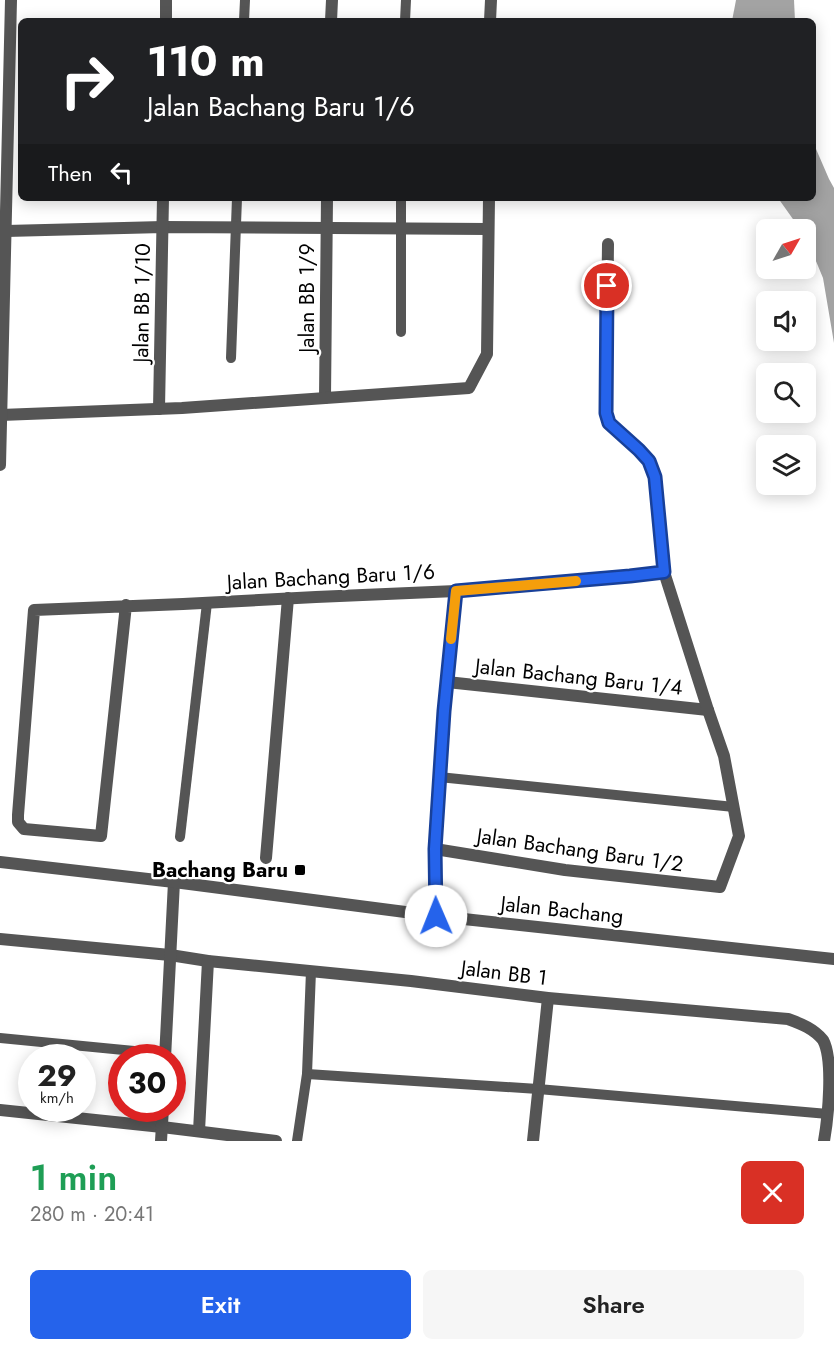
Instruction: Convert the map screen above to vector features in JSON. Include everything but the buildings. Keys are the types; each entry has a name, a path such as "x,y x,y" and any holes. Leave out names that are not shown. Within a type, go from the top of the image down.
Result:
{"street":[{"path":"0,465 3,245 6,231 11,0"},
{"path":"166,0 166,18"},
{"path":"331,18 332,0"},
{"path":"490,18 491,0"},
{"name":"Jalan BB 1/10","path":"159,409 163,201"},
{"name":"Jalan BB 1/9","path":"325,398 327,201"},
{"path":"1,415 182,408 469,388 487,354 489,201"},
{"path":"6,231 163,227 488,229"},
{"path":"608,244 606,413 609,423 649,461 655,477 664,572 724,756 734,807"},
{"name":"Jalan Bachang Baru 1/6","path":"126,605 101,836 24,829 18,822 34,609 126,605 207,603 456,591 664,572"},
{"path":"436,916 435,849 456,591"},
{"path":"266,858 288,598"},
{"name":"Jalan Bachang Baru 1/4","path":"447,682 708,710"},
{"name":"Jalan Bachang Baru 1/2","path":"435,849 565,870 720,887 739,836 734,807"},
{"name":"Jalan Bachang","path":"0,862 436,916 834,959"},
{"path":"166,1044 174,882"},
{"name":"Jalan BB 1","path":"0,939 170,955 548,998 788,1019 808,1026 825,1042 831,1064 824,1141"},
{"path":"199,1131 208,961"},
{"path":"533,1141 548,998"},
{"path":"0,1110 276,1141"},
{"path":"161,1141 162,1122"}],"lane":[{"path":"244,18 245,0"},
{"path":"405,18 406,0"},
{"path":"231,358 237,201"},
{"path":"401,201 401,332"},
{"path":"180,837 207,603"},
{"path":"440,777 734,807"},
{"path":"297,1141 308,1074 310,971"},
{"path":"0,1038 108,1050"},
{"path":"308,1074 538,1089 828,1114"}],"shaded area":[{"path":"736,0 794,0 795,18 733,18"},
{"path":"816,149 834,188 834,343 823,278 816,261 816,219 793,219 780,201 816,201"}],"slow traffic":[{"path":"451,639 456,591 576,581"}],"place":[{"name":"Bachang Baru","path":"300,870"}],"route":[{"path":"436,916 435,849 444,711 456,591 664,572 655,477 649,461 609,423 606,413 607,286"}]}
